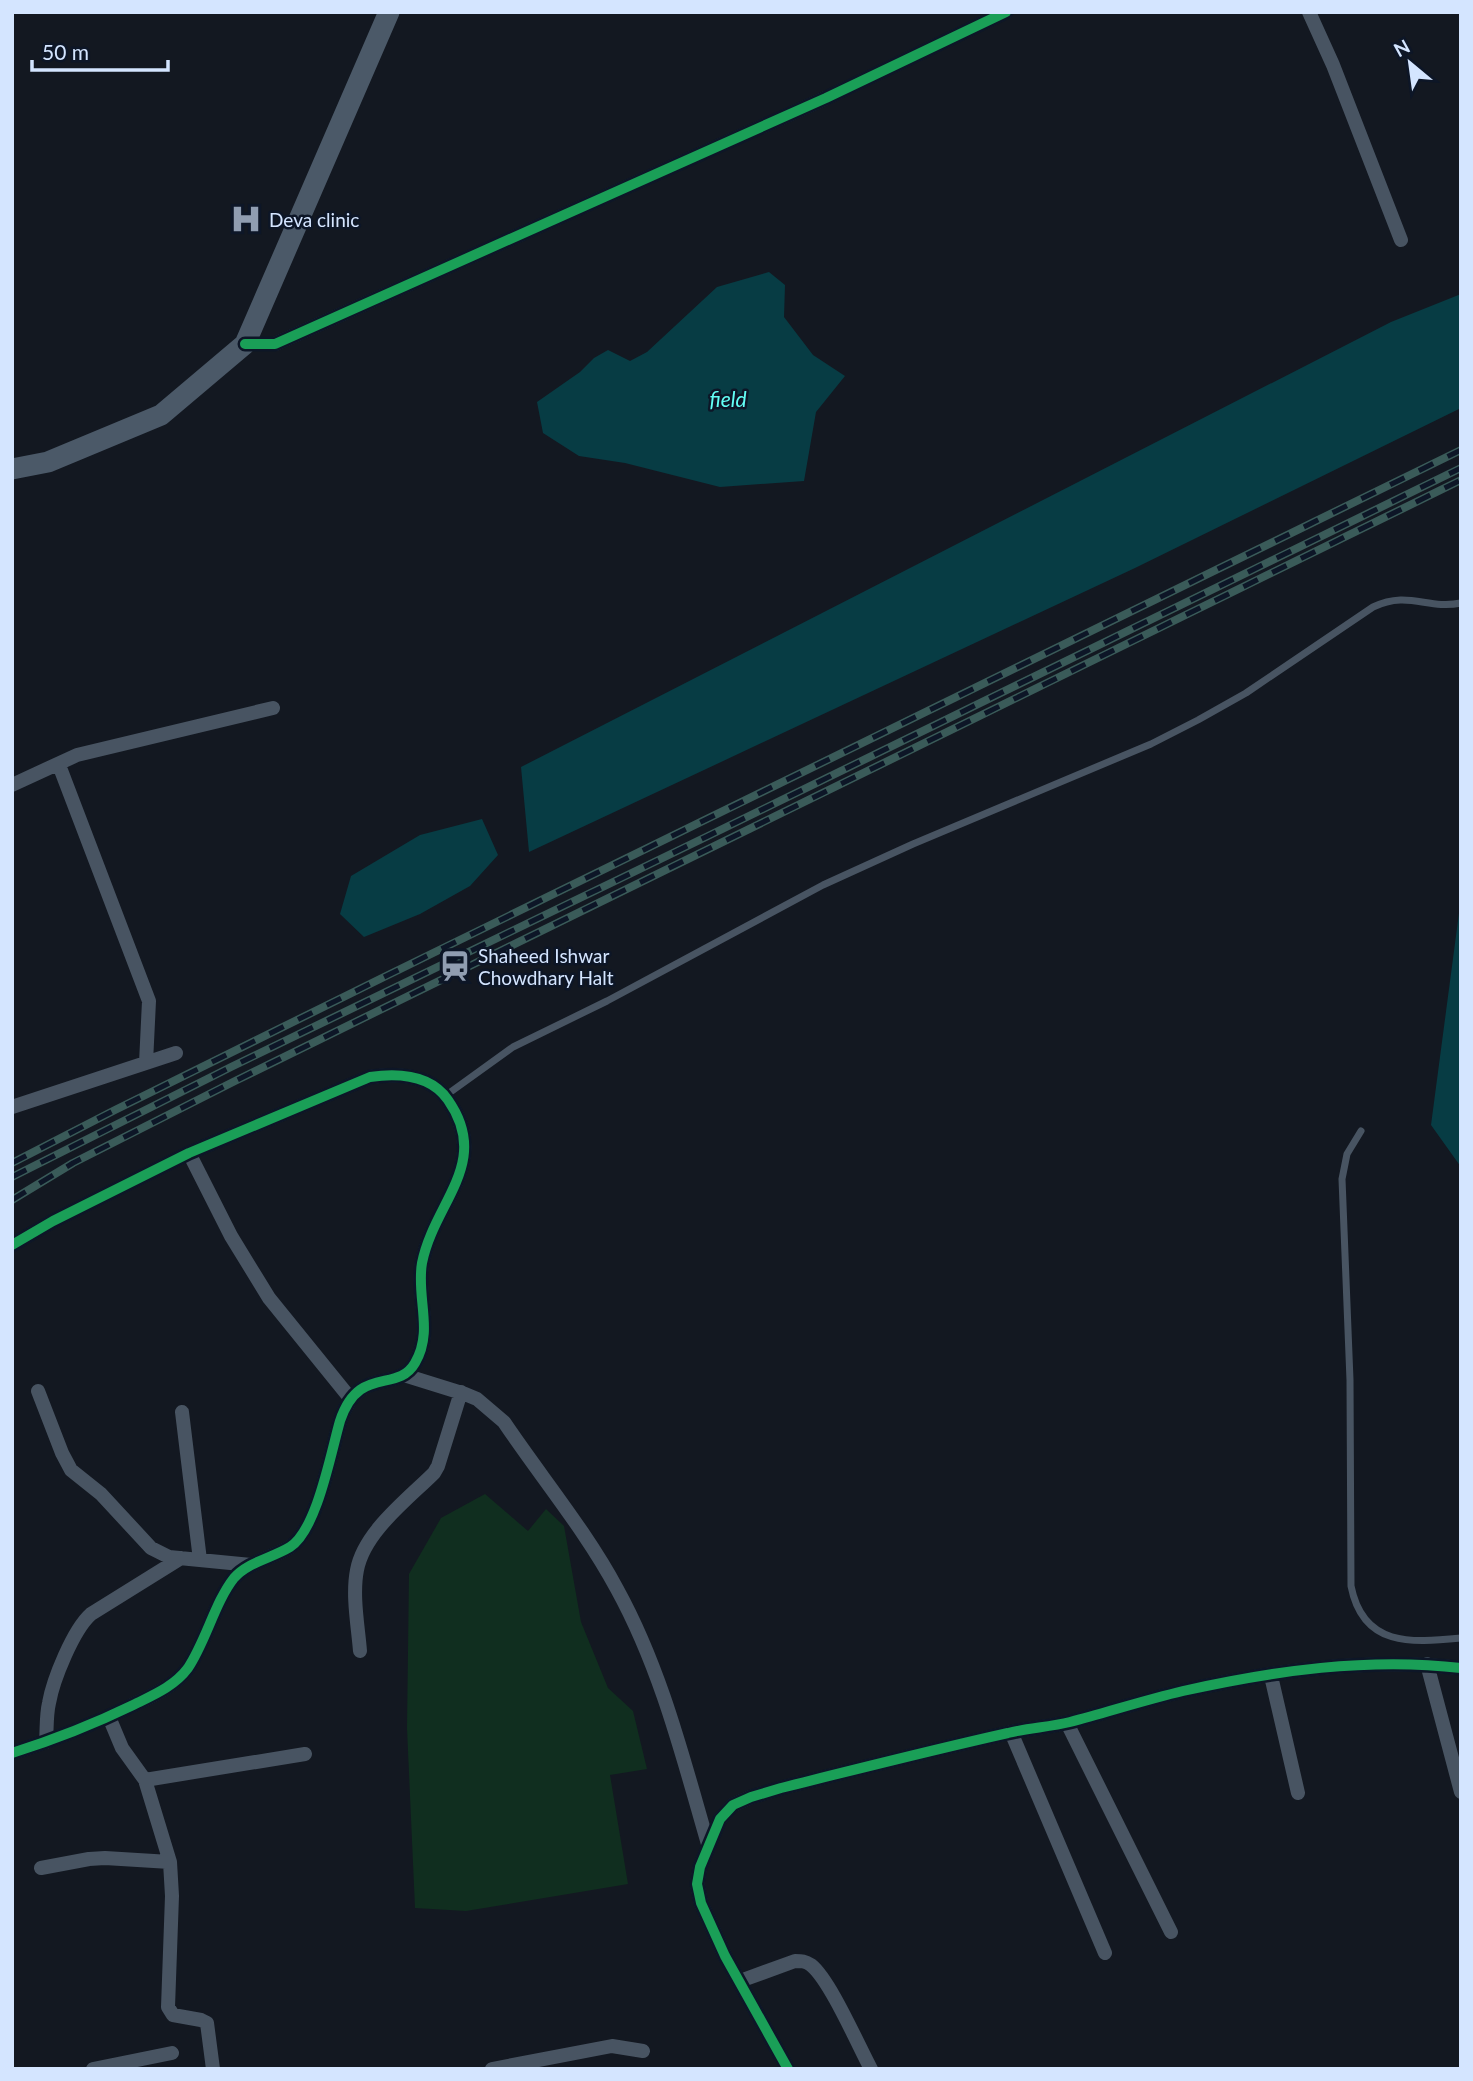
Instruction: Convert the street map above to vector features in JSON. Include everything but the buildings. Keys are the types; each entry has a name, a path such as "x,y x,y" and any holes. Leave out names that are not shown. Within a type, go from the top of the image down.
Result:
{"street":[{"path":"12,469 48,462 161,415 245,344 389,12"},
{"path":"245,344 275,344 827,98 988,16 1006,12"},
{"path":"1309,12 1333,65 1401,240"},
{"path":"12,785 77,755 273,708"},
{"path":"59,765 149,1000 146,1062"},
{"path":"12,1107 176,1053"},
{"path":"12,1245 53,1221 190,1153 370,1077 386,1075 417,1078 431,1083 445,1096 456,1112 464,1133 466,1147 462,1165 423,1258 420,1276 425,1324 423,1345 415,1365 404,1375 366,1385 350,1398 342,1414 308,1526 301,1538 291,1547 251,1565 232,1581 193,1659 185,1672 169,1686 77,1731 12,1753"},
{"path":"190,1153 231,1236 255,1277 350,1398"},
{"path":"404,1375 477,1399 504,1422 593,1549 617,1590 662,1690 708,1844"},
{"path":"38,1391 71,1470 101,1494 151,1548 169,1557 251,1565"},
{"path":"360,1651 356,1572 360,1556 368,1541 382,1525 434,1473 461,1392"},
{"path":"182,1412 200,1560"},
{"path":"46,1742 50,1699 74,1635 83,1620 181,1558"},
{"path":"788,2069 725,1956 701,1903 698,1884 700,1867 720,1819 733,1805 781,1788 1011,1732 1067,1723 1182,1692 1271,1676 1376,1663 1461,1668"},
{"path":"1427,1664 1461,1792"},
{"path":"1271,1676 1297,1793"},
{"path":"109,1717 122,1748 145,1780 170,1862 173,1896 168,2007 173,2015 207,2023 212,2069"},
{"path":"1067,1723 1171,1932"},
{"path":"1011,1732 1105,1953"},
{"path":"145,1780 305,1754"},
{"path":"41,1868 105,1858 170,1862"},
{"path":"740,1981 795,1961 804,1961 812,1966 828,1988 871,2069"},
{"path":"492,2069 612,2046 643,2051"},
{"path":"93,2069 172,2053"}],"lane":[{"path":"445,1096 513,1046 607,1001 823,885 913,844 1151,744 1198,720 1246,693 1373,607 1386,601 1404,599 1442,604 1461,603"},
{"path":"1361,1131 1347,1154 1342,1179 1350,1380 1351,1586 1354,1601 1366,1621 1386,1636 1429,1642 1461,1638"}],"green space":[{"path":"485,1494 528,1531 546,1509 564,1526 581,1622 608,1688 633,1711 647,1769 610,1775 628,1884 466,1911 415,1908 407,1728 409,1574 441,1518"}],"water":[{"name":"field","path":"769,272 785,285 784,317 813,355 845,376 816,412 804,481 720,487 625,463 579,456 543,433 537,402 580,372 594,358 608,350 630,361 647,352 717,287"},
{"path":"1461,294 1461,408 1135,568 529,852 521,767 1391,322"},
{"path":"482,819 498,855 470,886 420,914 364,937 340,914 351,876 420,835"},
{"path":"1461,898 1461,1167 1431,1125"}],"railway":[{"path":"12,1163 384,977 1461,450"},
{"path":"12,1177 231,1067 1461,468"},
{"path":"12,1200 73,1163 235,1081 1461,480"}],"cycle path":[{"path":"245,344 275,344 826,98 1006,12"},
{"path":"12,1245 53,1221 189,1153 370,1077 391,1075 423,1080 441,1091 460,1123 464,1143 462,1163 428,1241 422,1263 424,1326 421,1351 407,1372 367,1386 357,1392 348,1403 340,1421 315,1508 300,1538 290,1547 253,1564 234,1578 221,1598 188,1668 169,1686 102,1720 12,1753"},
{"path":"788,2069 725,1956 701,1903 697,1884 700,1867 720,1819 733,1805 781,1788 980,1739 1070,1722 1217,1684 1286,1672 1356,1665 1461,1668"}],"place":[{"name":"Deva clinic","path":"246,219"},
{"name":"Shaheed Ishwar Chowdhary Halt","path":"455,966"}]}
